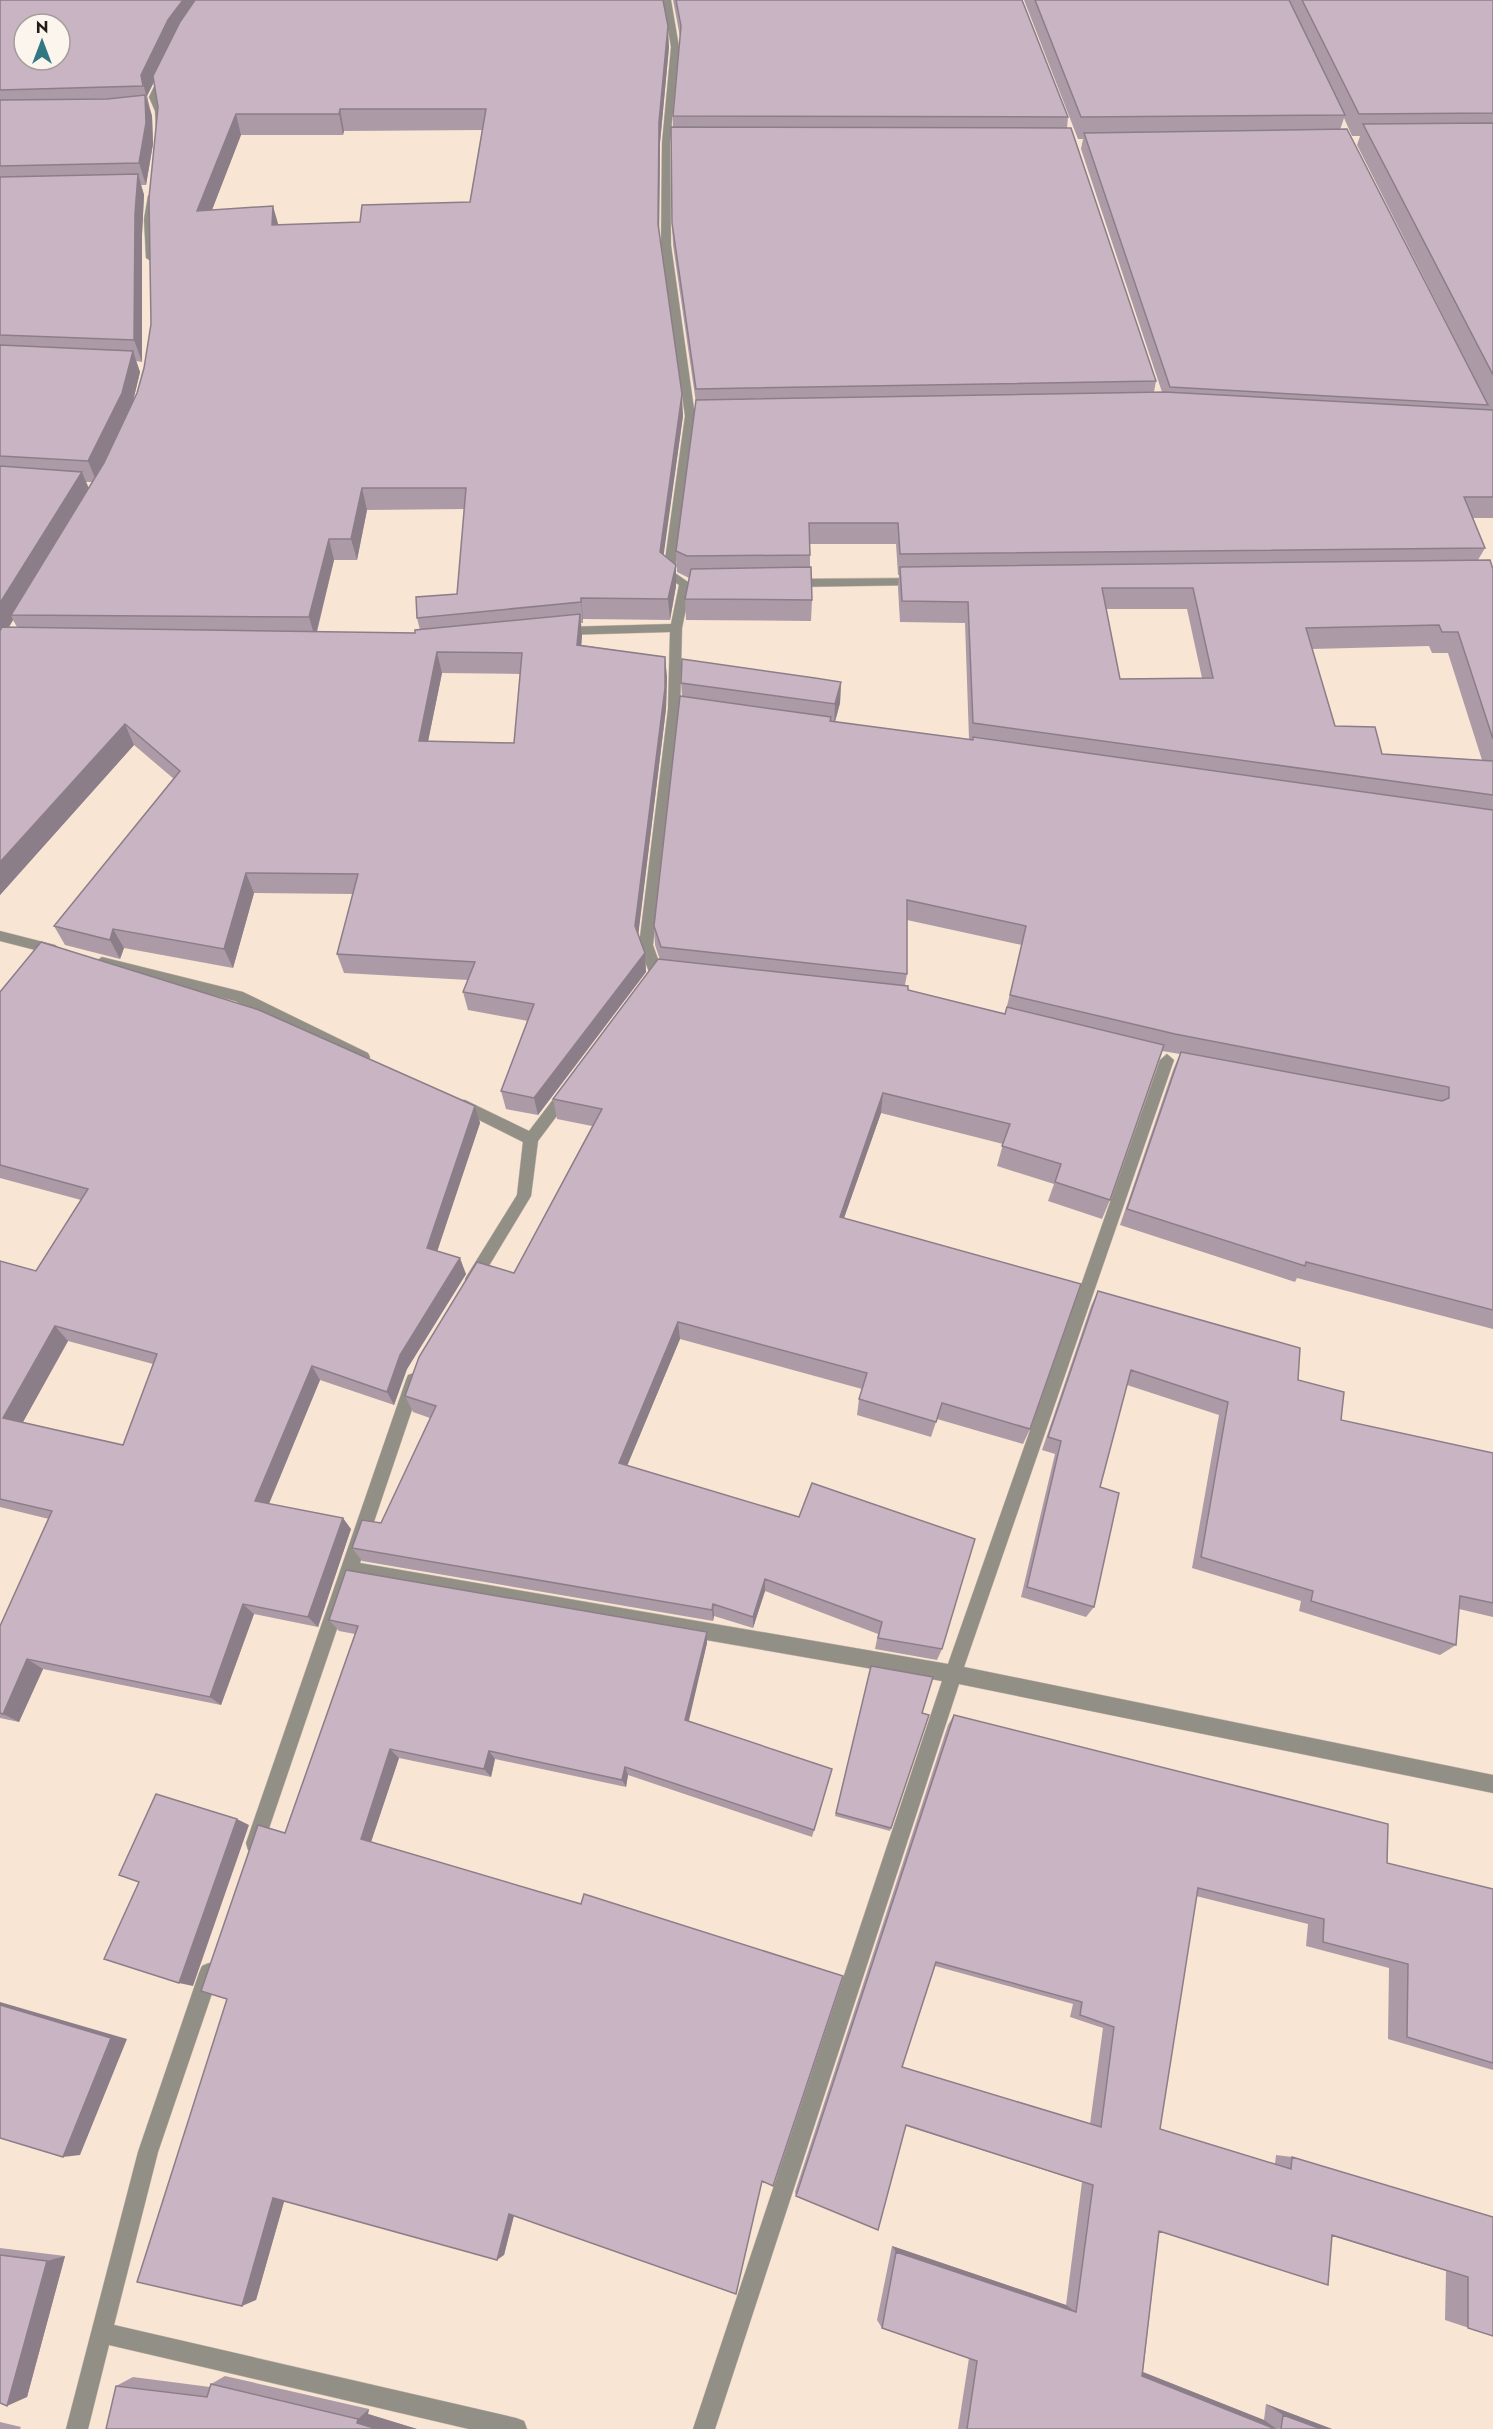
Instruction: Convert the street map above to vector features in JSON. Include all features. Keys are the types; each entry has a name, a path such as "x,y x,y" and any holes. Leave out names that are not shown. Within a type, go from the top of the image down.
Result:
{"street":[{"path":"642,991 662,974 646,945 680,710 676,628 691,584 669,574 696,416 666,245 675,47 667,0"},
{"path":"160,134 159,111 153,97 171,60"},
{"path":"147,112 159,111"},
{"path":"142,190 154,190 149,219 152,275"},
{"path":"780,583 934,581"},
{"path":"549,632 584,628 676,628"},
{"path":"0,936 68,954"},
{"path":"91,959 238,996 374,1062"},
{"path":"704,2429 953,1674 1167,1060"},
{"path":"465,1293 524,1196 531,1139 573,1083"},
{"path":"447,1098 531,1139"},
{"path":"248,1861 417,1370"},
{"path":"349,1569 953,1674 1493,1784"},
{"path":"77,2429 100,2332 148,2152 213,1962"},
{"path":"100,2332 516,2429"}],"building":[{"path":"0,0 183,0 168,20 141,75 143,86 0,90"},
{"path":"195,0 663,0 668,26 659,122 658,224 682,394 660,552 676,565 668,599 581,598 581,602 417,618 416,597 457,594 466,488 362,488 351,539 329,539 309,617 11,615 104,463 137,393 144,368 151,324 149,198 158,107 153,76 180,22","holes":["340,109 486,109 470,202 362,205 360,222 272,225 273,206 197,211 236,114 339,114"]},
{"path":"676,0 1022,0 1068,117 673,116 681,26"},
{"path":"1035,0 1289,0 1345,115 1081,117"},
{"path":"1302,0 1493,0 1493,113 1359,114"},
{"path":"145,95 146,123 139,163 0,166 0,100 107,99"},
{"path":"1493,123 1493,375 1363,124"},
{"path":"671,127 1071,128 1156,381 696,389 672,223"},
{"path":"1347,129 1488,405 1170,387 1084,133"},
{"path":"138,174 135,214 134,340 0,335 0,177"},
{"path":"0,345 133,351 122,393 88,461 0,456"},
{"path":"1165,392 1493,410 1493,497 1464,497 1485,548 900,554 898,523 809,523 810,555 687,556 676,551 696,400"},
{"path":"0,466 82,472 0,603"},
{"path":"1490,560 1493,569 1493,739 1458,632 1442,632 1439,625 1306,628 1335,726 1375,727 1382,754 1493,761 1493,795 973,723 968,602 902,601 900,567","holes":["1102,588 1193,588 1213,678 1120,679"]},
{"path":"811,567 812,600 685,599 691,569"},
{"path":"580,614 577,645 665,657 665,688 635,926 645,953 534,1098 501,1091 534,1004 463,992 475,962 337,954 358,874 246,873 224,949 113,929 110,940 54,926 180,771 125,724 0,862 0,631 2,627 415,633 415,630","holes":["437,652 522,653 514,743 419,741"]},
{"path":"682,659 841,682 835,704 681,683"},
{"path":"680,696 831,717 830,721 973,740 973,737 1493,810 1493,1310 1306,1262 1305,1266 1127,1209 1181,1052 1442,1101 1449,1098 1449,1087 1175,1034 1010,995 1026,926 907,900 907,974 661,947 654,926"},
{"path":"41,942 259,1010 475,1106 427,1248 460,1258 400,1355 387,1392 312,1366 255,1501 343,1518 308,1617 243,1604 210,1697 27,1659 3,1714 0,1713 0,1626 52,1511 0,1499 0,1261 36,1271 88,1189 0,1165 0,992","holes":["55,1326 157,1354 123,1445 3,1418"]},
{"path":"658,959 908,986 908,990 1005,1014 1007,1007 1164,1045 1110,1200 1055,1182 1061,1164 1002,1146 1010,1124 883,1093 840,1217 1081,1284 1030,1429 942,1403 936,1422 859,1399 867,1373 678,1322 619,1463 799,1517 812,1483 975,1539 942,1649 878,1638 882,1622 765,1579 753,1617 713,1604 712,1610 352,1548 362,1520 381,1523 436,1406 405,1396 419,1357 477,1262 514,1273 602,1109 553,1099"},
{"path":"1098,1291 1300,1348 1298,1380 1344,1392 1341,1420 1493,1453 1493,1603 1460,1596 1456,1645 1311,1601 1313,1591 1201,1557 1228,1402 1131,1370 1100,1487 1119,1493 1094,1607 1027,1587 1061,1441 1048,1437"},
{"path":"346,1570 707,1632 685,1720 832,1769 814,1830 625,1767 622,1780 489,1751 484,1769 390,1749 361,1839 581,1904 584,1894 843,1976 773,2186 762,2181 736,2294 509,2214 497,2260 273,2198 242,2306 137,2282 227,1999 201,1991 258,1825 285,1833 358,1626 329,1620"},
{"path":"871,1666 933,1677 922,1713 929,1715 891,1828 836,1813"},
{"path":"954,1715 1388,1824 1387,1863 1493,1889 1493,2063 1407,2037 1408,1964 1323,1942 1324,1919 1198,1888 1160,2129 1291,2169 1292,2157 1493,2217 1493,2336 1468,2328 1468,2277 1332,2235 1328,2285 1159,2231 1142,2376 1275,2429 967,2429 977,2361 882,2328 896,2252 1076,2312 1093,2185 906,2125 878,2230 796,2196","holes":["936,1962 1082,2002 1080,2015 1114,2027 1101,2127 902,2067"]},
{"path":"156,1794 237,1819 179,1983 104,1959 139,1882 119,1875"},
{"path":"0,2005 111,2038 63,2157 0,2138"},
{"path":"0,2255 47,2261 7,2406 0,2403"},
{"path":"211,2384 358,2419 357,2423 377,2429 106,2429 116,2386 207,2397"},
{"path":"1283,2415 1321,2429 1281,2429"}]}
